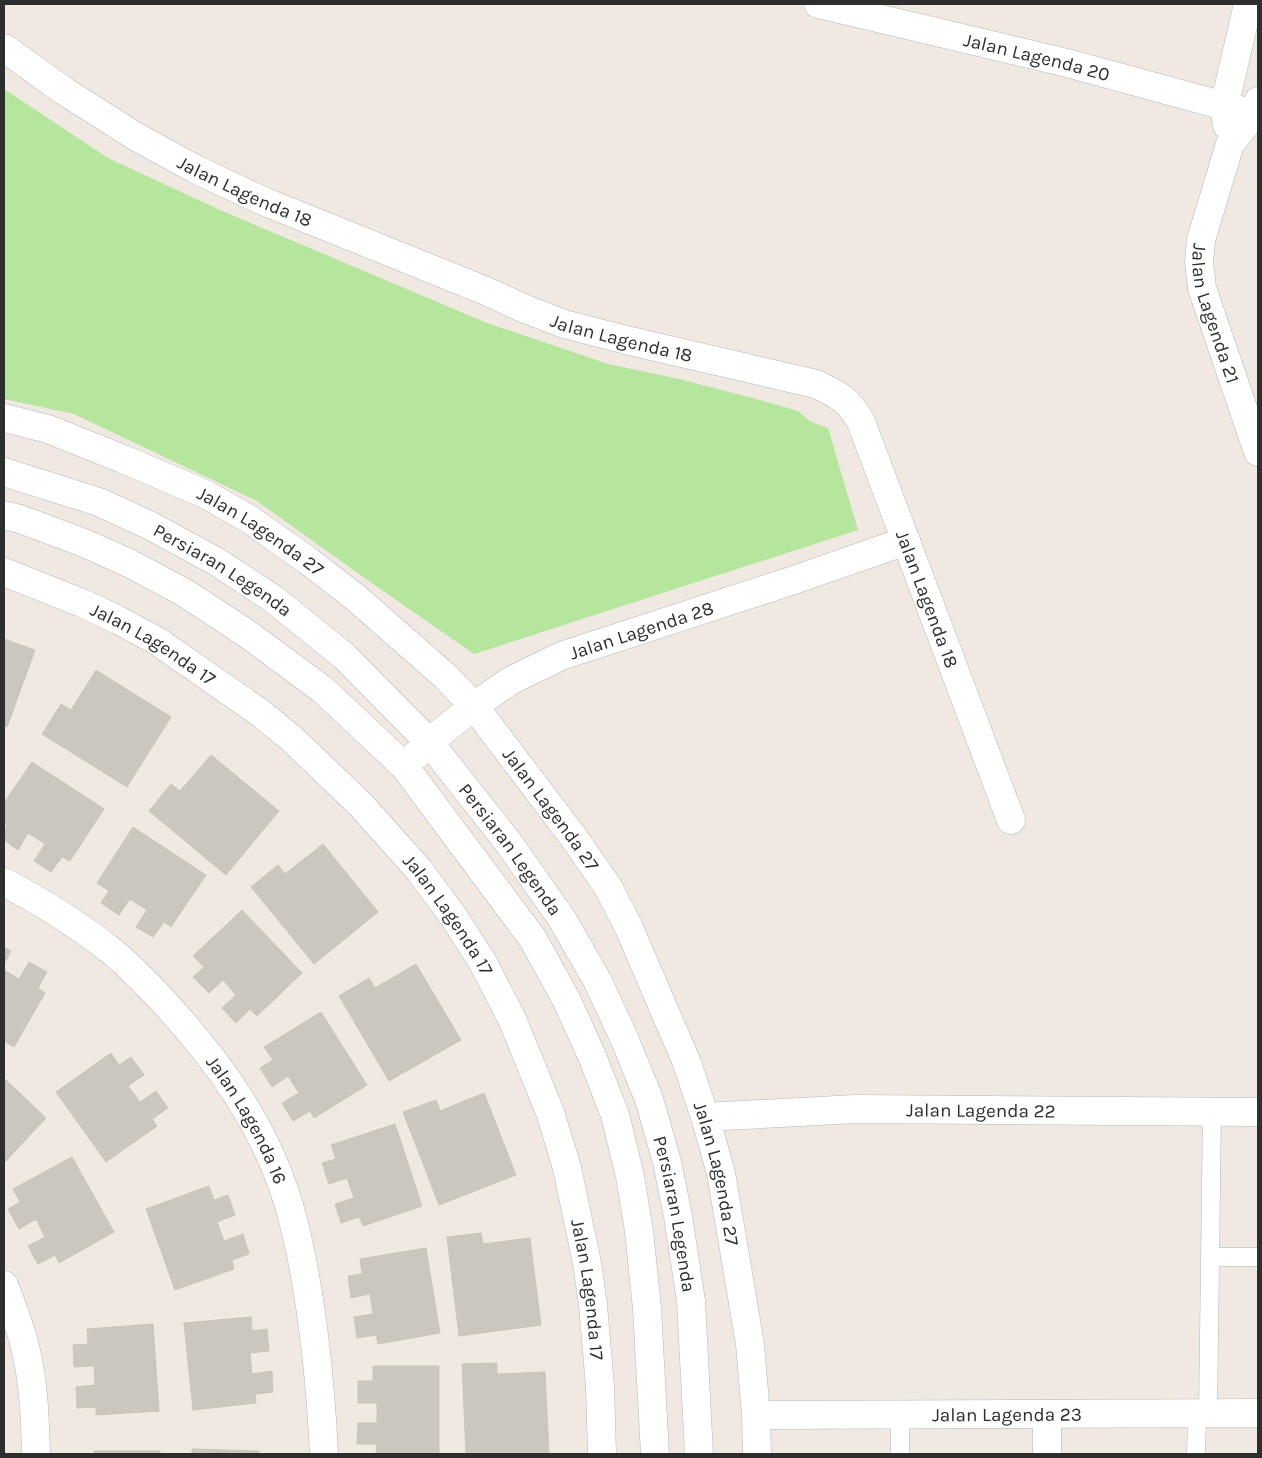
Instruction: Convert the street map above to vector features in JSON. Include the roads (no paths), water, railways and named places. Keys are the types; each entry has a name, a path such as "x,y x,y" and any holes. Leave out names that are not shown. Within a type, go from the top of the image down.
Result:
{"street":[{"name":"Jalan Lagenda 20","path":"818,4 1067,63 1224,107 1256,108"},
{"name":"Jalan Lagenda 21","path":"1230,144 1224,107 1248,4"},
{"name":"Jalan Lagenda 18","path":"4,48 64,91 135,136 195,169 263,201 564,324 816,384 838,394 853,408 861,422 1011,820"},
{"name":"Jalan Lagenda 21","path":"1256,108 1230,144 1201,240 1199,262 1202,288 1258,452"},
{"name":"Jalan Lagenda 27","path":"4,418 48,429 205,494 249,519 355,597 445,676 474,706 574,838 608,887 629,928 687,1063 721,1173 750,1344 757,1454"},
{"name":"Persiaran Legenda","path":"4,472 99,502 151,526 217,562 272,598 344,656 429,742 508,842 562,919 598,982 649,1099 667,1162 678,1216 691,1301 699,1454"},
{"name":"Persiaran Legenda","path":"4,515 20,519 84,543 129,563 185,593 246,633 322,689 404,766 533,939 566,999 592,1056 615,1115 630,1176 639,1231 647,1308 655,1454"},
{"name":"Jalan Lagenda 28","path":"404,766 429,742 474,706 510,681 561,656 791,581 906,541"},
{"name":"Jalan Lagenda 17","path":"4,572 82,603 118,620 157,642 259,712 292,738 361,805 419,870 453,916 482,961 512,1019 550,1112 567,1168 587,1263 593,1305 600,1386 602,1454"},
{"name":"Jalan Lagenda 16","path":"4,882 76,925 116,955 186,1027 221,1070 250,1114 274,1163 292,1215 305,1276 315,1338 324,1454"},
{"name":"Jalan Lagenda 22","path":"704,1117 856,1109 1258,1112"},
{"path":"4,1285 26,1349 34,1395 36,1454"},
{"name":"Jalan Lagenda 23","path":"756,1415 1258,1413"},
{"path":"1047,1414 1047,1454"}],"lane":[{"path":"1196,1454 1202,1414 1210,1257 1212,1111"},
{"path":"1210,1257 1258,1257"},
{"path":"900,1414 900,1454"}]}
